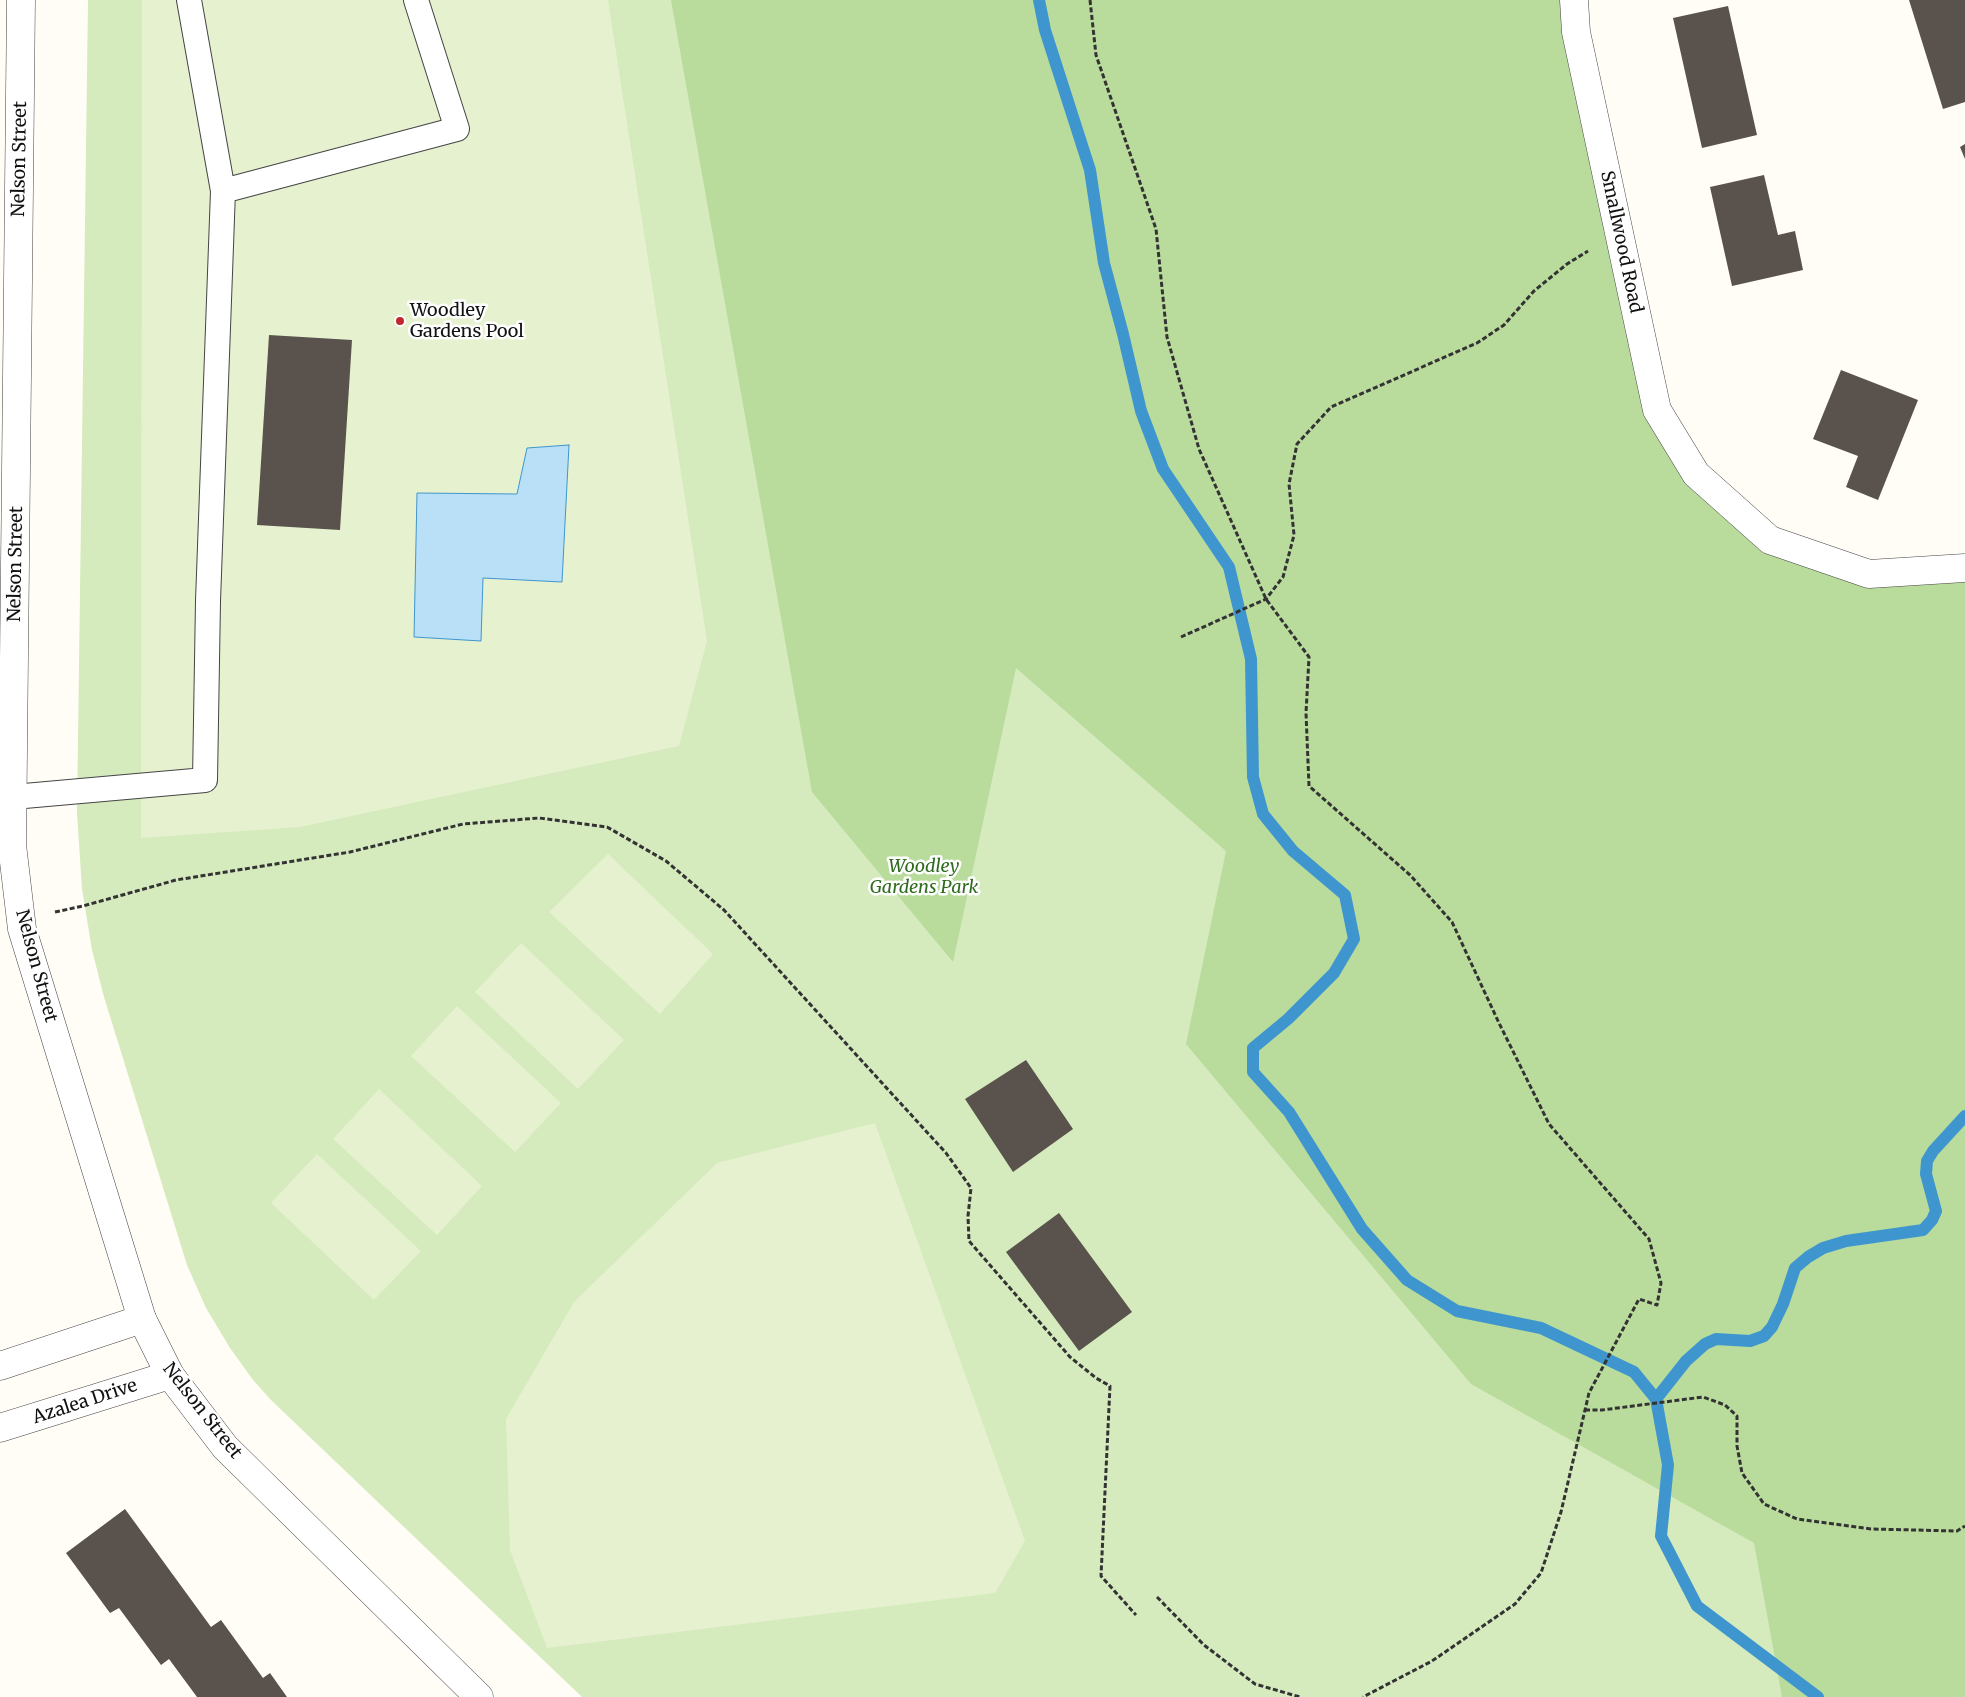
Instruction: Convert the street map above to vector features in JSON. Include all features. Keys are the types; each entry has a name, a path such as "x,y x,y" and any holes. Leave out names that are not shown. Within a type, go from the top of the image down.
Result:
{"street":[{"name":"Nelson Street","path":"21,0 8,645 13,797 12,845 22,930 142,1319 170,1375 226,1447 479,1697"},
{"name":"Smallwood Road","path":"1574,0 1576,32 1657,410 1696,474 1770,540 1869,574 1965,568"},
{"path":"0,1366 142,1319"},
{"name":"Azalea Drive","path":"0,1428 170,1375"}],"lane":[{"path":"13,797 205,780 208,601 223,191 189,0"},
{"path":"223,191 457,129 416,0"}],"path":[{"path":"1090,0 1096,55 1156,229 1167,337 1199,449 1266,599 1309,657 1306,713 1309,786 1410,875 1452,922 1549,1124 1649,1239 1661,1284 1657,1305 1639,1299 1589,1393 1561,1512 1541,1574 1515,1604 1432,1661 1363,1697"},
{"path":"1181,637 1266,599 1284,577 1294,535 1289,484 1297,444 1331,407 1477,343 1504,325 1534,291 1567,264 1590,250 1622,245"},
{"path":"21,920 83,906 176,880 350,852 463,824 539,818 607,827 666,861 724,910 946,1153 971,1188 968,1216 969,1241 1070,1357 1096,1378 1110,1386 1100,1576 1136,1615"},
{"path":"1585,1410 1602,1410 1703,1398 1726,1405 1737,1416 1737,1446 1742,1473 1764,1504 1797,1519 1871,1529 1957,1531 1965,1526"},
{"path":"1156,1597 1204,1645 1255,1684 1300,1697"}],"green space":[{"name":"Woodley Gardens Park","path":"88,0 1519,0 1965,1697 582,1697 271,1400 253,1380 230,1348 206,1308 187,1265 104,997 92,950 82,889 77,813"},
{"name":"Woodley Gardens Pool","path":"142,0 608,0 707,641 679,746 300,827 141,838"},
{"path":"671,0 1574,0 1657,410 1771,540 1869,574 1965,568 1965,1697 1782,1697 1754,1543 1471,1384 1186,1044 1226,851 1016,668 953,962 812,792"},
{"path":"608,854 713,954 660,1014 549,912"},
{"path":"521,943 624,1040 578,1089 475,992"},
{"path":"457,1006 561,1103 515,1152 411,1056"},
{"path":"379,1089 482,1186 437,1235 333,1139"},
{"path":"875,1123 1025,1541 995,1593 547,1648 510,1550 506,1419 574,1302 717,1163"},
{"path":"317,1154 421,1251 374,1300 271,1203"}],"water":[{"path":"569,445 562,582 483,578 481,641 414,637 417,493 517,494 527,448"}],"building":[{"path":"1909,0 1965,0 1965,102 1943,109"},
{"path":"1728,6 1757,135 1702,148 1673,18"},
{"path":"1965,144 1965,159 1960,147"},
{"path":"1764,175 1778,235 1795,231 1803,270 1732,286 1710,187"},
{"path":"269,335 352,340 340,530 257,525"},
{"path":"1841,370 1918,400 1878,500 1846,487 1858,456 1813,439"},
{"path":"1026,1060 1073,1129 1013,1172 965,1099"},
{"path":"1059,1213 1132,1312 1079,1351 1006,1252"},
{"path":"125,1509 211,1627 221,1620 263,1678 270,1673 287,1697 197,1697 169,1659 161,1665 119,1608 110,1613 66,1553"}],"waterway":[{"path":"1039,0 1045,30 1090,170 1104,263 1141,411 1163,469 1229,567 1251,659 1253,777 1263,814 1293,851 1345,895 1354,939 1334,973 1288,1019 1253,1048 1253,1072 1289,1112 1362,1229 1407,1280 1457,1311 1541,1328 1634,1372 1656,1399 1668,1465 1661,1536 1697,1606 1818,1697"},
{"path":"1656,1399 1686,1361 1705,1344 1716,1339 1750,1341 1764,1336 1772,1327 1783,1304 1795,1268 1808,1257 1823,1248 1846,1241 1923,1230 1932,1220 1936,1211 1926,1174 1927,1161 1933,1151 1965,1116"}],"place":[{"name":"Woodley Gardens Pool","path":"400,321"}]}
